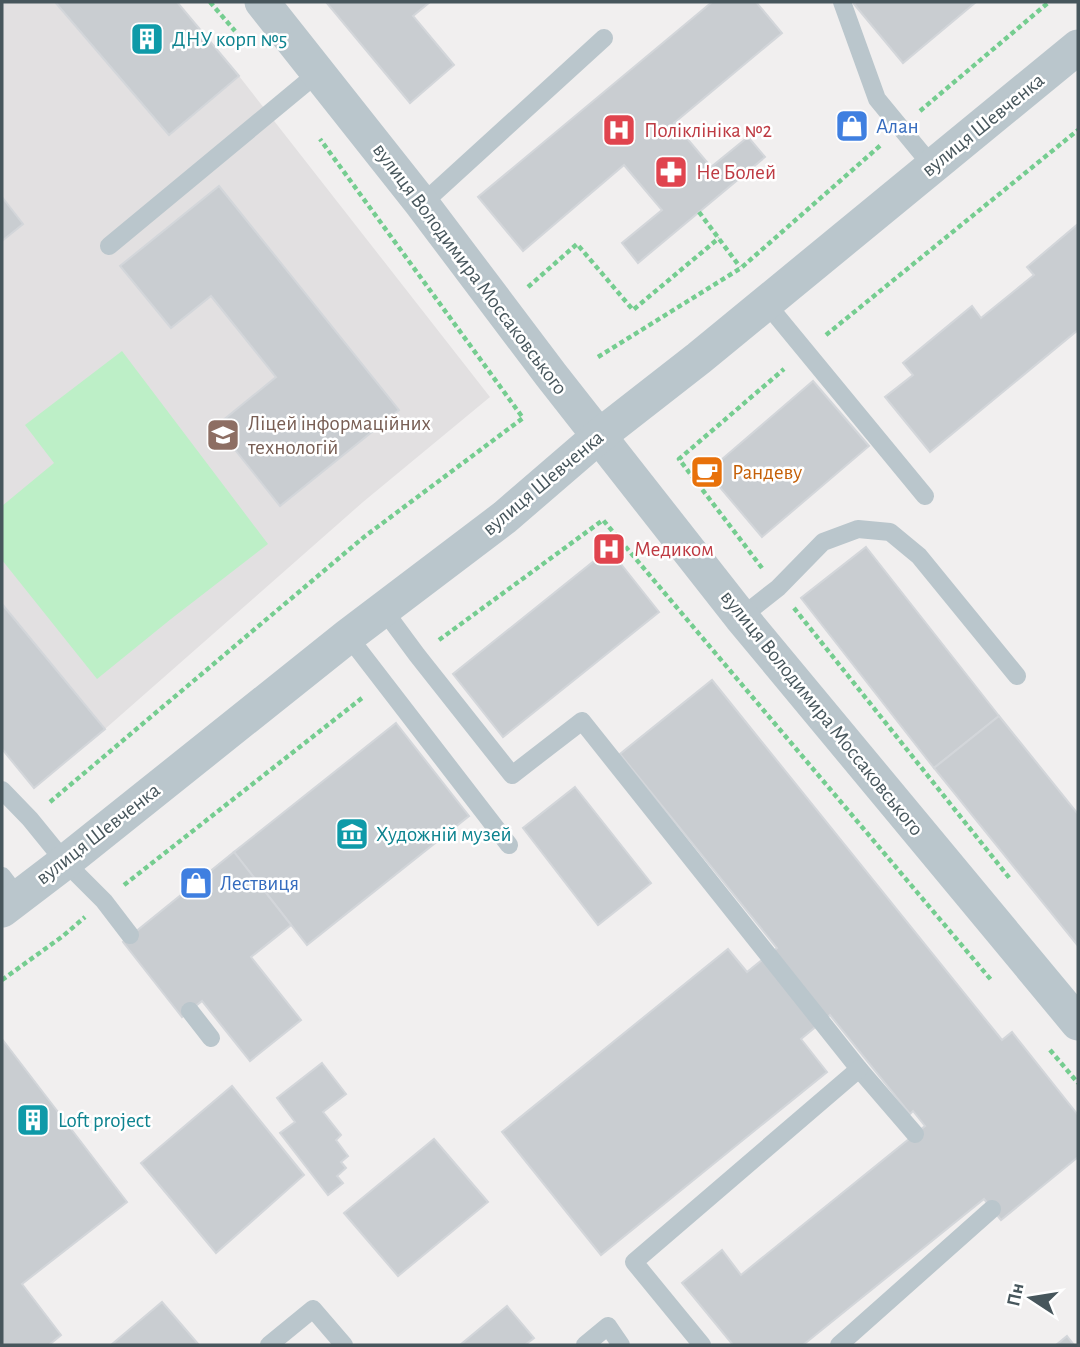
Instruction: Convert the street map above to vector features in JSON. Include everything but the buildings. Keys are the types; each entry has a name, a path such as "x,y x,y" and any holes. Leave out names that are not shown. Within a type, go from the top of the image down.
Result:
{"street":[{"name":"вулиця Володимира Моссаковського","path":"262,2 422,204 501,310 741,617 1078,1023"},
{"name":"вулиця Шевченка","path":"7,894 65,862 348,636 505,517 599,436 699,358 1078,47"}],"lane":[{"path":"842,2 877,99 933,167"},
{"path":"422,204 604,38"},
{"path":"109,246 318,72"},
{"path":"766,303 925,496"},
{"path":"741,617 778,588 823,542 858,529 890,532 919,556 1017,676"},
{"path":"383,609 512,775 582,721 859,1069 915,1134"},
{"path":"348,636 509,845"},
{"path":"2,790 65,862 104,901 130,935"},
{"path":"190,1011 211,1038"},
{"path":"702,1345 634,1262 859,1069"},
{"path":"839,1345 982,1212"},
{"path":"269,1345 313,1309 344,1345"},
{"path":"585,1345 608,1326 621,1345"}],"path":[{"path":"210,2 237,33"},
{"path":"598,357 741,268 1049,2"},
{"path":"30,819 364,537 523,418 290,97"},
{"path":"1018,890 679,459 806,351 1078,130"},
{"path":"699,212 766,303"},
{"path":"501,310 577,244 633,310 719,238"},
{"path":"417,656 603,520 998,988"},
{"path":"2,980 63,936 383,682"},
{"path":"1042,1041 1078,1083"}],"shaded area":[{"name":"Ліцей інформаційних технологій","path":"2,2 177,2 239,76 490,397 363,502 105,729 2,604"}],"green space":[{"path":"122,351 268,544 97,679 2,560 2,506 54,463 25,425"}],"place":[{"name":"ДНУ корп №5","path":"147,39"},
{"name":"Алан","path":"852,126"},
{"name":"Поліклініка №2","path":"619,130"},
{"name":"Не Болей","path":"671,172"},
{"name":"Ліцей інформаційних технологій","path":"223,435"},
{"name":"Рандеву","path":"707,472"},
{"name":"Медиком","path":"609,549"},
{"name":"Художній музей","path":"352,834"},
{"name":"Лествиця","path":"196,883"},
{"name":"Loft project","path":"33,1120"}]}
